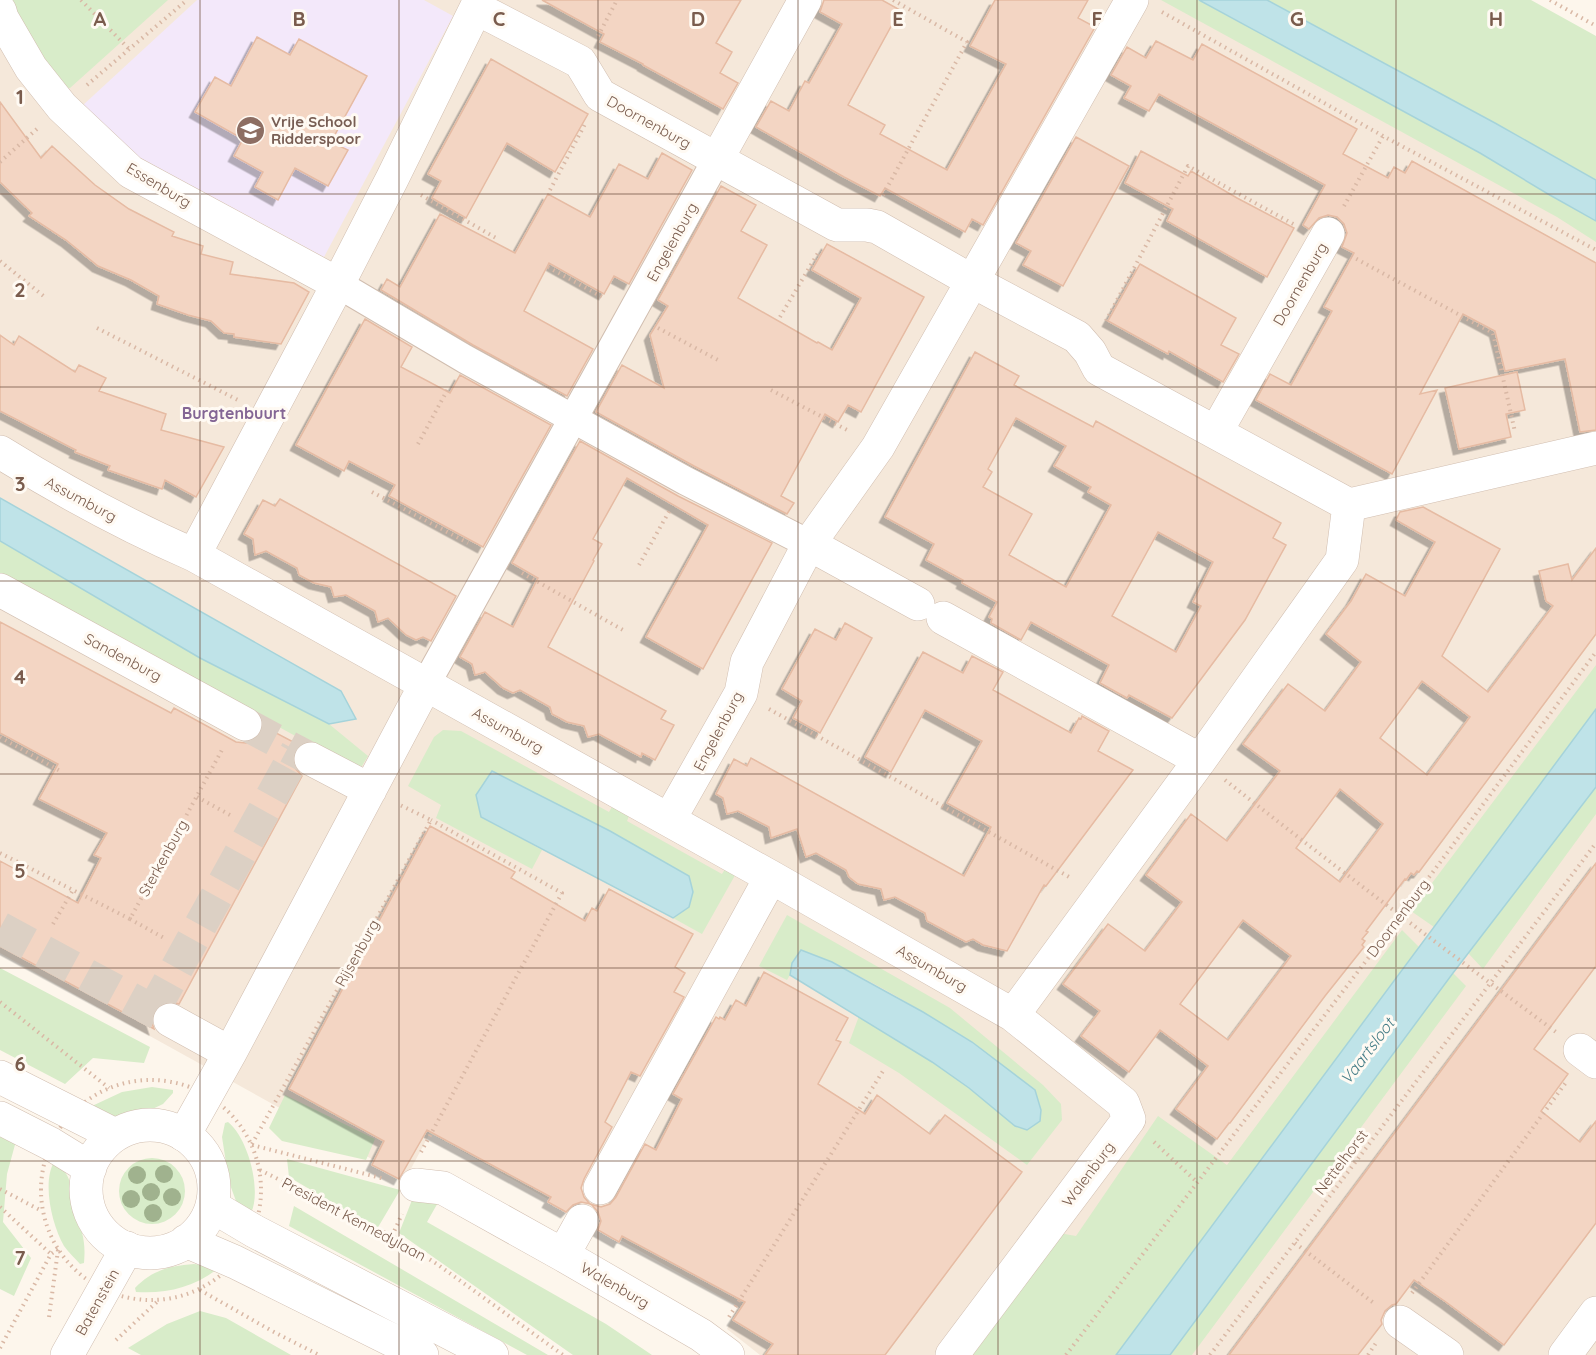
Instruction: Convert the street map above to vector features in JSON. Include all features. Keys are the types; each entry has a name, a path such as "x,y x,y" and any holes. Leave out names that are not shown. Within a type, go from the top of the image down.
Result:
{"street":[{"path":"717,159 805,0"},
{"path":"194,555 338,284 478,4"},
{"name":"Doornenburg","path":"478,4 580,62 600,95 717,159 851,225 878,227 1077,337 1090,352 1099,369 1349,505"},
{"path":"972,281 1146,6"},
{"name":"Essenburg","path":"0,11 31,68 62,107 131,172 338,284"},
{"name":"Engelenburg","path":"426,684 717,159"},
{"name":"Doornenburg","path":"1216,432 1328,234"},
{"name":"Engelenburg","path":"669,820 741,693 747,662 809,544 878,447 972,281"},
{"path":"338,284 465,359 686,481 809,544 1200,760"},
{"path":"1129,1119 1123,1103 1013,1015 1200,760 1342,560 1349,505 1596,448"},
{"name":"Assumburg","path":"0,453 60,489 159,540 194,555 771,877 1013,1015"},
{"name":"Sandenburg","path":"0,590 235,735"},
{"path":"184,1136 426,684"},
{"path":"311,759 370,790"},
{"path":"600,1188 771,877"},
{"path":"170,1020 230,1053"},
{"path":"0,1077 115,1135"},
{"path":"0,1118 51,1144 90,1168"},
{"name":"Walenburg","path":"952,1355 1129,1119"},
{"path":"162,1126 184,1136 200,1149 210,1166 214,1186 212,1206 205,1222 186,1242 157,1252 147,1253 112,1241 100,1229 92,1215 86,1192 90,1168 100,1150 115,1135 138,1127 162,1126"},
{"name":"Walenburg","path":"410,1184 443,1188 701,1335 720,1349"},
{"path":"212,1206 254,1231 492,1355"},
{"name":"Walenburg","path":"563,1255 582,1221"},
{"path":"186,1242 242,1266 422,1355"},
{"name":"Batenstein","path":"67,1355 127,1248"},
{"path":"1565,1355 1596,1313"},
{"path":"1397,1319 1447,1355"}],"path":[{"path":"81,0 129,49"},
{"path":"0,162 187,0"},
{"path":"780,317 851,225 967,42 893,0"},
{"path":"1550,0 1596,26"},
{"path":"1146,6 1596,250"},
{"path":"550,190 600,95"},
{"name":"Doornenburg","path":"1328,234 1383,136"},
{"path":"392,179 496,238"},
{"path":"0,261 46,298"},
{"path":"97,328 267,415"},
{"path":"418,444 465,359"},
{"path":"771,390 878,447"},
{"path":"639,565 686,481"},
{"name":"Doornenburg","path":"1066,1355 1401,915 1596,652"},
{"path":"741,693 1100,895"},
{"name":"Sterkenburg","path":"130,920 197,797 235,735"},
{"path":"0,737 60,771"},
{"path":"1200,760 1468,968 1539,1019"},
{"path":"252,1144 410,1184 562,893 430,820 370,790"},
{"path":"197,797 231,815"},
{"name":"Rijsenburg","path":"252,1144 430,820"},
{"name":"Nettelhorst","path":"1210,1355 1596,843"},
{"path":"0,853 164,938"},
{"path":"53,924 73,890"},
{"path":"0,1002 110,1088 142,1080 159,1080 175,1082 207,1095"},
{"path":"1368,1355 1397,1319 1588,1056"},
{"path":"720,1349 884,1071"},
{"path":"1129,1119 1197,1182"},
{"name":"President Kennedylaan","path":"252,1144 260,1170 392,1236 437,1264 562,1355"},
{"path":"0,1189 43,1211 46,1225 58,1249 74,1268 104,1290"},
{"path":"0,1208 51,1254"},
{"path":"1295,1243 1397,1319"},
{"path":"0,1348 51,1254 58,1249"},
{"path":"48,1320 58,1249"},
{"name":"Batenstein","path":"108,1347 159,1300 180,1297 199,1290 319,1355"}],"shaded area":[{"path":"0,0 1226,0 1596,209 1596,1355 760,1355 727,1329 738,1306 430,1133 406,1178 0,953"},
{"name":"Vrije School Ridderspoor","path":"197,0 424,0 453,16 324,257 133,154 82,106"}],"green space":[{"path":"10,0 168,0 70,88 58,88"},
{"path":"1161,0 1199,0 1480,153 1596,221 1596,242 1557,217"},
{"path":"1267,0 1531,0 1596,36 1596,180 1495,123"},
{"path":"0,541 200,658 329,724 368,756 359,771 0,573"},
{"path":"1596,665 1596,709 1434,927 1411,911"},
{"path":"443,730 461,731 609,812 615,802 631,811 627,821 722,874 728,864 738,870 702,934 673,918 689,907 610,831 492,771 476,795 481,817 542,850 532,869 436,818 441,805 408,786 434,737"},
{"path":"1596,787 1596,814 1483,969 1468,953"},
{"path":"787,915 950,1008 1043,1085 1061,1104 1062,1120 1027,1165 899,1073 849,1043 859,1016 933,1062 969,1088 972,1042 867,980 801,950 787,980 759,966"},
{"path":"1402,930 1419,947 1116,1355 966,1355 1059,1233 1076,1236 1158,1116 1227,1165"},
{"path":"0,968 150,1047 144,1063 93,1058 65,1084 0,1050"},
{"path":"1453,973 1466,986 1192,1355 1170,1355"},
{"path":"152,1087 173,1090 173,1093 163,1104 144,1113 120,1117 104,1115 92,1106 122,1092"},
{"path":"285,1095 375,1139 366,1160 282,1141 269,1128"},
{"path":"228,1122 242,1140 251,1165 255,1191 251,1213 236,1201 229,1182 222,1137 225,1123"},
{"path":"0,1133 16,1141 7,1174 3,1222 31,1258 14,1296 0,1289"},
{"path":"152,1158 165,1161 175,1168 182,1178 185,1191 182,1204 175,1214 165,1221 152,1224 139,1221 129,1214 122,1204 119,1191 122,1178 129,1168 139,1161"},
{"path":"287,1159 400,1190 377,1229 289,1177"},
{"path":"54,1162 66,1173 71,1185 83,1237 84,1263 80,1264 66,1249 52,1216 49,1181"},
{"path":"440,1199 427,1222 606,1324 652,1355 573,1355 399,1233 412,1200"},
{"path":"294,1206 548,1355 527,1355 289,1226"},
{"path":"194,1264 215,1267 216,1270 188,1285 168,1291 136,1292 135,1288 141,1282 155,1273 177,1266"},
{"path":"200,1311 226,1318 291,1355 141,1355 128,1348 167,1324"}],"water":[{"path":"1199,0 1267,0 1495,123 1596,180 1596,221 1480,153"},
{"path":"0,498 341,691 356,719 329,724 200,658 0,541"},
{"name":"Vaartsloot","path":"1596,709 1596,787 1453,973 1170,1355 1116,1355"},
{"path":"492,771 610,831 689,876 693,892 689,907 673,918 481,817 476,795"},
{"path":"801,950 832,962 972,1042 1035,1090 1041,1110 1040,1121 1027,1130 1015,1126 969,1088 932,1062 790,975 792,963"}],"building":[{"path":"542,0 741,0 716,43 732,52 720,73 738,83 723,109 600,42 604,34"},
{"path":"824,0 882,0 900,10 848,105 885,125 880,134 947,170 1006,64 970,46 995,0 1088,0 1078,18 1095,27 983,225 972,219 965,232 885,188 880,196 756,127 771,101 789,111 805,81 809,83 842,24 820,12"},
{"path":"257,37 290,55 299,39 367,76 331,142 348,150 328,186 295,168 278,200 255,187 263,172 234,156 243,139 195,112 215,77 231,86"},
{"path":"1156,41 1193,60 1202,44 1357,129 1343,154 1388,178 1394,167 1405,173 1412,161 1596,263 1596,430 1580,432 1565,359 1505,371 1495,331 1463,314 1420,394 1437,390 1392,474 1256,400 1270,374 1291,385 1332,311 1324,307 1354,253 1342,247 1347,233 1344,224 1337,217 1328,215 1319,218 1309,229 1303,225 1325,185 1159,94 1149,111 1124,98 1131,86 1111,75 1127,47 1146,58"},
{"path":"491,59 588,114 555,172 507,143 466,218 432,198 441,181 428,174"},
{"path":"0,102 41,158 52,146 95,185 129,209 174,232 172,236 203,246 201,254 233,262 230,274 294,283 309,292 281,344 234,337 234,334 224,333 211,321 157,304 159,296 131,280 98,266 66,240 29,216 32,213 0,182"},
{"path":"1076,137 1129,166 1063,286 1023,265 1031,251 1016,243"},
{"path":"1141,151 1188,176 1191,171 1294,228 1267,277 1167,221 1173,209 1125,183"},
{"path":"662,153 692,170 629,284 614,276 604,294 549,263 524,311 593,349 567,396 473,345 381,290 387,279 400,287 440,214 515,253 548,194 590,217 619,164 648,179"},
{"path":"721,186 756,205 741,231 767,245 738,298 817,343 832,350 861,298 812,270 827,244 924,297 861,412 848,405 838,422 825,414 781,496 794,503 787,514 596,412 622,365 664,388 650,335 668,306 658,300"},
{"path":"1140,264 1236,318 1221,345 1239,354 1223,382 1169,351 1168,354 1108,321"},
{"path":"365,319 412,347 401,367 450,393 460,375 551,425 483,547 389,496 395,485 349,461 344,471 296,445"},
{"path":"0,335 14,345 19,336 75,372 79,365 106,378 99,391 166,414 161,430 224,447 196,497 165,480 162,489 108,470 110,466 75,452 76,450 0,411"},
{"path":"975,352 1019,376 1014,385 1093,427 1096,421 1281,523 1273,538 1286,545 1245,620 1172,718 1129,695 1127,698 1100,683 1109,665 1031,622 1021,640 991,623 992,619 989,617 997,602 926,560 934,544 885,517","holes":["1016,418 1066,446 1054,466 1091,487 1088,492 1111,505 1066,587 1009,555 1032,514 983,487 992,472 988,469","1158,532 1213,562 1193,602 1201,606 1176,652 1112,616"]},
{"path":"1517,372 1525,410 1506,414 1511,437 1459,449 1445,388"},
{"path":"580,441 678,496 772,543 703,669 646,637 708,525 627,478 593,539 602,544 548,647 666,711 661,719 674,725 655,760 642,753 641,757 599,734 588,737 584,726 567,722 552,714 550,707 520,690 513,693 503,688 485,672 475,675 472,664 460,657 485,612 513,627 538,578 512,563"},
{"path":"280,499 456,596 431,641 423,637 416,640 406,635 388,618 378,622 375,611 346,595 334,597 331,587 314,583 299,575 297,568 266,551 255,555 253,539 244,534 263,500 275,506"},
{"path":"1423,507 1500,549 1442,656 1488,692 1553,606 1546,601 1539,571 1568,564 1572,580 1596,548 1596,634 1419,872 1417,871 1414,875 1411,873 1405,879 1366,931 1368,932 1362,939 1365,941 1362,945 1364,947 1217,1139 1176,1109 1208,1066 1160,1030 1129,1072 1081,1036 1100,1011 1063,984 1108,924 1145,951 1182,902 1146,875 1191,814 1227,841 1280,771 1243,744 1288,684 1325,711 1361,662 1326,634 1351,601 1366,574 1405,596 1435,542 1396,520 1400,512","holes":["1422,681 1470,717 1427,775 1380,738","1340,789 1383,824 1340,882 1296,848","1243,920 1291,956 1228,1040 1180,1004"]},
{"path":"0,622 171,713 174,708 236,742 246,743 254,740 261,733 263,726 299,745 294,751 292,760 302,776 179,1004 169,1001 160,1004 153,1012 151,1020 154,1029 0,946 0,861 78,903 101,858 94,855 107,833 39,799 58,764 0,733"},
{"path":"845,623 872,638 820,733 793,718 802,701 782,689 815,629 836,640"},
{"path":"923,652 963,673 972,656 1003,672 993,690 1071,733 1082,716 1109,731 1098,751 1133,770 1046,886 1044,885 1007,951 983,945 973,939 966,942 927,921 925,913 895,897 884,900 881,889 858,884 849,877 846,870 816,853 806,857 797,829 771,838 769,827 738,811 727,814 723,798 716,794 734,759 747,766 751,758 964,876 991,827 947,803 982,741 925,710 891,772 865,757"},
{"path":"430,826 515,872 511,878 585,921 592,908 597,911 609,889 693,934 675,967 685,973 674,992 684,997 640,1076 631,1072 605,1122 612,1127 581,1188 590,1204 581,1202 573,1205 566,1212 548,1202 551,1197 427,1130 399,1179 372,1165 384,1141 289,1089"},
{"path":"1596,863 1596,966 1534,1049 1568,1074 1541,1111 1580,1142 1596,1121 1596,1223 1504,1345 1414,1280 1396,1304 1385,1311 1381,1320 1382,1324 1358,1355 1229,1355"},
{"path":"764,972 848,1018 836,1040 841,1042 818,1084 865,1114 877,1095 930,1134 945,1115 1022,1172 885,1355 765,1355 773,1344 733,1320 745,1302 622,1236 619,1242 598,1230 601,1221 598,1212 591,1204 601,1207 610,1204 645,1144 656,1150 682,1099 673,1094 716,1017 725,1020 736,1000 746,1006"}],"tunnel":[{"path":"245,724 311,759"},
{"path":"153,1011 297,751"},
{"path":"0,928 170,1020"}],"place":[{"name":"Vrije School Ridderspoor","path":"250,130"}],"district":[{"name":"Burgtenbuurt","path":"234,413"}]}
